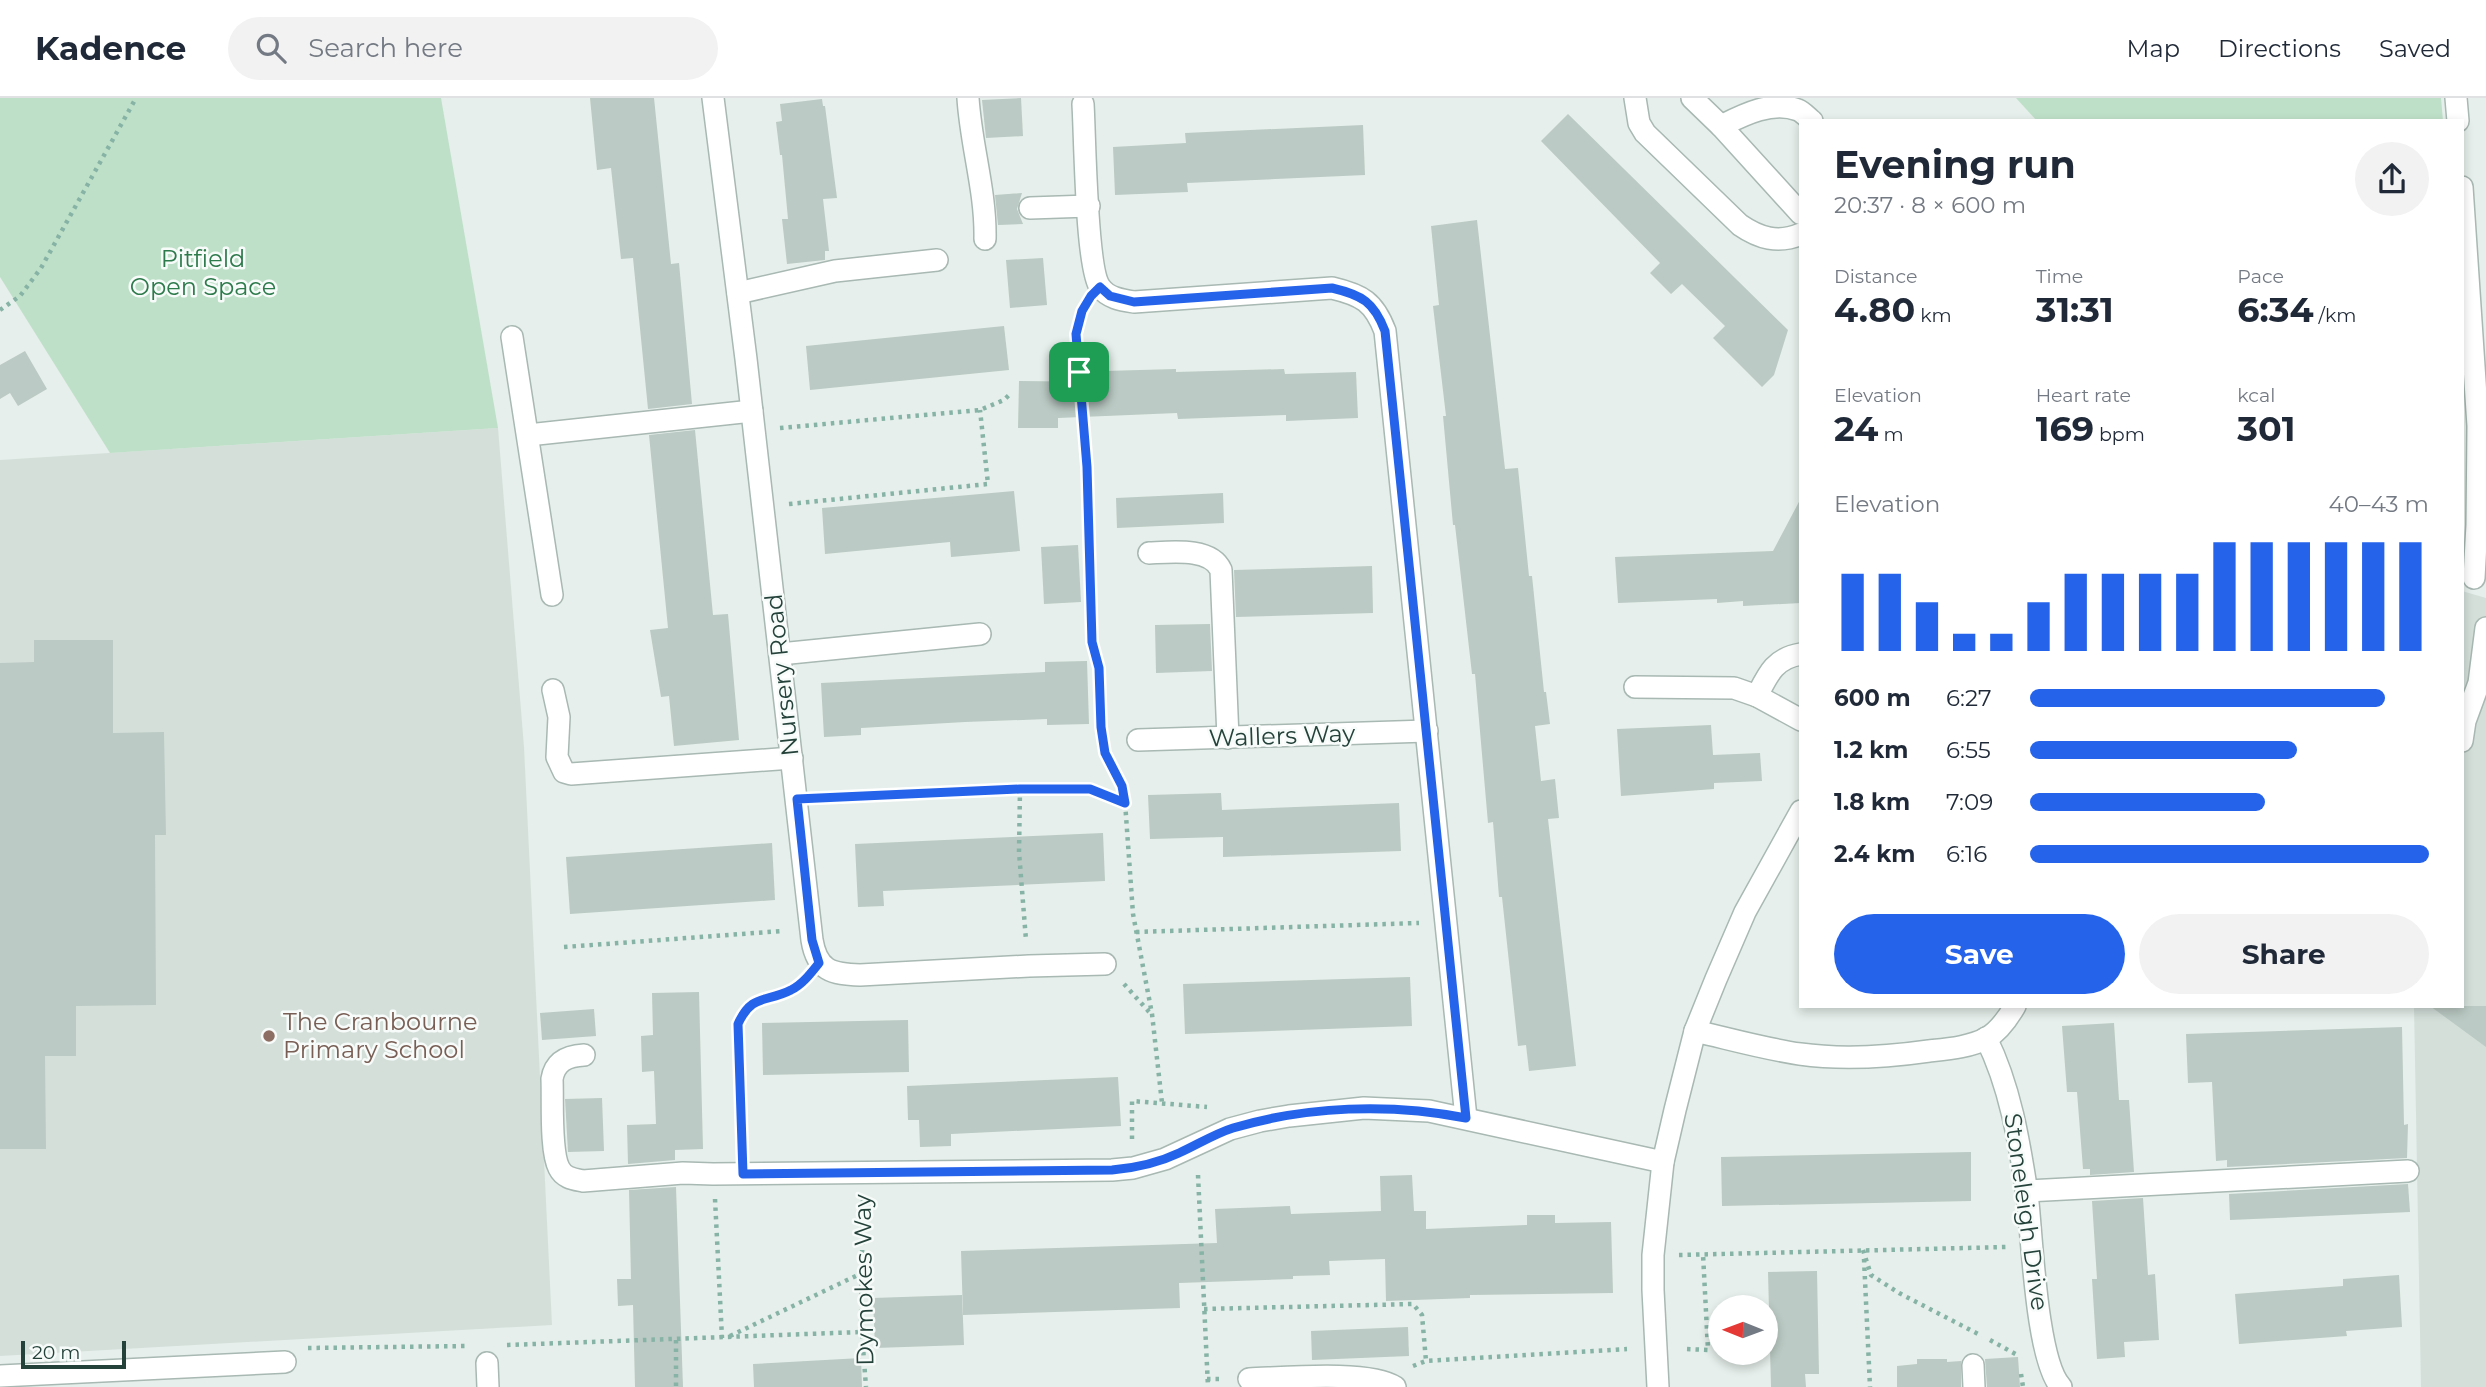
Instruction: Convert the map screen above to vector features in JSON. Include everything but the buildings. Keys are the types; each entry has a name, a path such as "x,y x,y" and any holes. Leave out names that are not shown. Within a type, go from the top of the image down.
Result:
{"street":[{"name":"Nursery Road","path":"713,98 764,507 811,929 814,951 819,963"},
{"path":"968,98 984,197 985,239"},
{"path":"1635,98 1639,123 1644,133 1740,225 1772,239 1799,235"},
{"path":"1692,98 1799,212"},
{"path":"2456,98 2458,119"},
{"path":"1083,104 1092,260 1100,287 1110,296 1134,302 1332,288 1360,297 1373,306 1385,331 1466,1118"},
{"path":"1721,126 1748,113 1773,107 1798,110 1809,119"},
{"path":"1030,208 1089,206"},
{"path":"2464,217 2478,426 2474,578"},
{"path":"738,292 835,271 937,260"},
{"path":"513,337 552,595"},
{"path":"528,435 753,421"},
{"path":"1149,553 1189,553 1205,556 1218,563 1221,570 1228,738"},
{"path":"2464,728 2482,684 2486,628"},
{"path":"780,654 980,634"},
{"path":"1757,696 1769,672 1781,660 1799,655"},
{"path":"1635,687 1723,687 1757,696 1799,719"},
{"path":"553,691 559,717 557,757 564,772 571,774 792,758"},
{"name":"Wallers Way","path":"1138,740 1427,731"},
{"path":"1658,1387 1653,1255 1663,1162 1695,1031 1745,912 1799,815"},
{"path":"819,963 842,975 1029,965 1105,964"},
{"path":"1695,1031 1777,1050 1825,1057 1907,1054 1963,1045 1986,1038 2008,1018 2014,1008"},
{"name":"Stoneleigh Drive","path":"1986,1038 1998,1064 2010,1102 2026,1191 2043,1342 2051,1370 2061,1387"},
{"path":"584,1055 566,1058 554,1069 554,1148 559,1168 571,1179 583,1181 683,1172 743,1174 1112,1170 1133,1168 1165,1159 1230,1129 1260,1121 1364,1108 1414,1110 1466,1118 1663,1162"},
{"path":"2026,1191 2408,1171"},
{"path":"0,1376 291,1355"},
{"path":"487,1363 488,1387"},
{"path":"1973,1365 1974,1387"},
{"path":"1249,1379 1356,1378 1384,1381 1395,1386"}],"path":[{"path":"0,310 20,296 41,268 136,98"},
{"path":"1100,287 1082,311 1076,334 1087,467 1092,642 1099,668 1101,727 1105,753 1122,786 1125,803 1129,875 1136,932 1152,1014 1162,1103"},
{"path":"753,421 980,410 1004,400 1010,394"},
{"path":"764,507 988,484 980,410"},
{"path":"797,799 1020,789 1090,789 1125,803"},
{"path":"1020,789 1019,852 1029,965"},
{"path":"1136,932 1445,922"},
{"path":"564,947 811,929"},
{"path":"743,1174 738,1024 747,1007 755,1001 791,990 819,963"},
{"path":"1105,964 1152,1014"},
{"path":"1133,1168 1132,1101 1211,1108"},
{"path":"1197,1144 1208,1387"},
{"name":"Dymokes Way","path":"863,1173 862,1332 866,1387"},
{"path":"713,1174 724,1338"},
{"path":"1653,1255 2032,1245"},
{"path":"1863,1250 1871,1275 2019,1356"},
{"path":"1863,1250 1870,1387"},
{"path":"1687,1349 1708,1350 1703,1254"},
{"path":"724,1338 862,1273"},
{"path":"1204,1309 1413,1304 1422,1315 1426,1361"},
{"path":"500,1345 862,1332"},
{"path":"676,1340 676,1387"},
{"path":"291,1355 473,1346"},
{"path":"1395,1386 1411,1367 1426,1361 1627,1349"}],"shaded area":[{"name":"The Cranbourne Primary School","path":"498,428 524,747 552,1325 0,1356 0,460"},
{"path":"2464,592 2486,598 2486,1387 2421,1387 2414,1008 2464,1008"}],"green space":[{"name":"Pitfield Open Space","path":"0,98 441,98 498,428 110,453 0,277"},
{"path":"2016,98 2441,98 2443,119 2035,119"}],"place":[{"name":"The Cranbourne Primary School","path":"269,1036"}],"route":[{"path":"1100,287 1110,296 1134,302 1332,288 1360,297 1373,306 1380,318 1385,331 1466,1118 1429,1111 1364,1108 1289,1116 1230,1129 1178,1154 1152,1163 1112,1170 743,1174 738,1024 747,1007 755,1001 791,990 819,963 812,940 797,799 1020,789 1090,789 1125,803 1122,786 1105,753 1101,727 1099,668 1092,642 1087,467 1079,372 1076,334 1078,322 1086,303 1100,287"}]}
